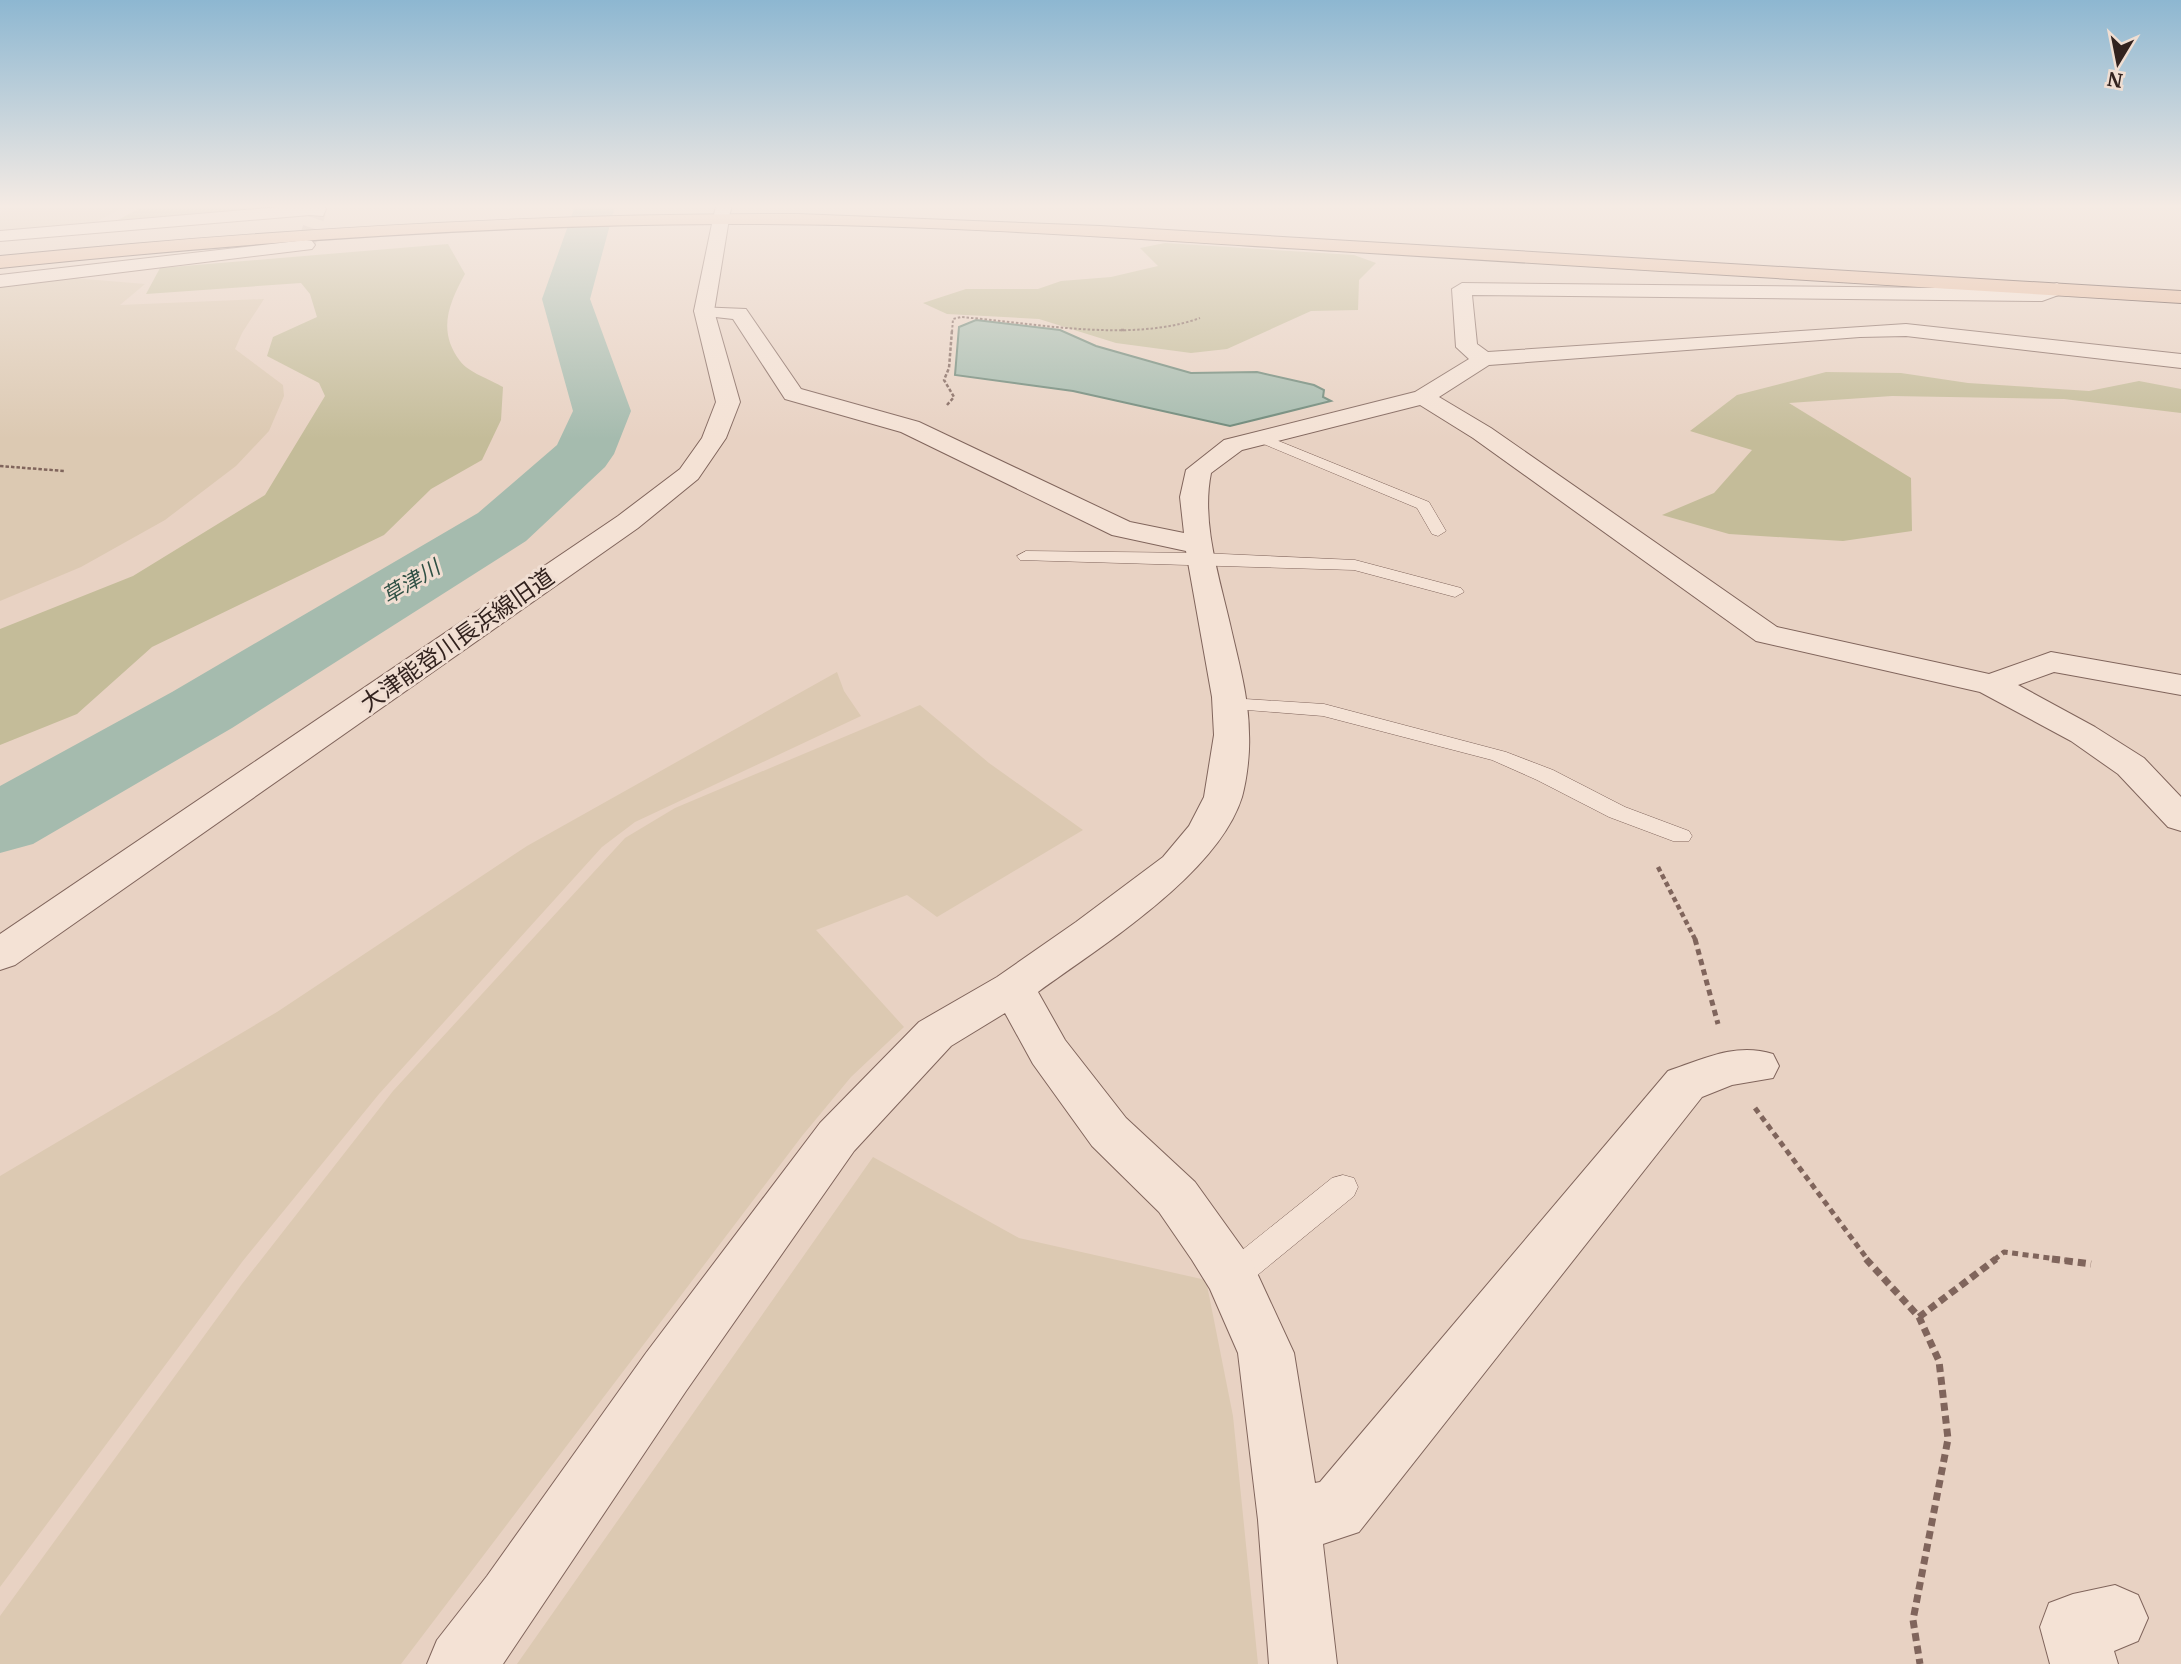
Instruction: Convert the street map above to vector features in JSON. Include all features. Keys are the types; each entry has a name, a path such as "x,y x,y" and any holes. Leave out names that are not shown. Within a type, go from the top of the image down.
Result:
{"main road":[{"path":"1967,284 2181,296"},
{"path":"2124,284 2181,287"}],"street":[{"name":"大津能登川長浜線旧道","path":"0,955 628,522 689,474 714,438 728,402 704,311 709,284"},
{"path":"1484,359 1467,346 1462,289 2042,295 2057,289"},
{"path":"704,311 740,313 793,394 918,431 1122,529 1200,552"},
{"path":"461,1664 510,1600 666,1372 837,1137 935,1034 1013,988 1177,866 1206,830 1223,797 1230,763 1230,704 1200,552 1193,497 1199,470 1233,445 1423,397 1484,359 1860,331 1906,330 2181,361"},
{"path":"1423,397 1482,433 1767,634 1991,684 2083,734 2131,766 2181,819"},
{"path":"1991,684 2051,662 2181,685"},
{"path":"1013,988 1049,1052 1109,1132 1177,1197 1232,1277 1266,1353 1289,1520 1303,1664"},
{"path":"1289,1520 1337,1510 1685,1084 1743,1067"}],"lane":[{"path":"1259,437 1423,505 1438,531"},
{"path":"1026,556 1200,552 1355,565 1455,592"},
{"path":"1230,704 1324,710 1390,725 1499,756 1545,775 1617,812 1681,836"},
{"path":"1232,1277 1343,1187"}],"path":[{"path":"918,431 954,397 944,380 948,368 953,319 961,317 1123,330 1186,323 1200,318"},
{"path":"0,467 64,471"},
{"path":"1617,812 1651,854 1696,941 1743,1067 1854,1245 1919,1317 1939,1361 1948,1439 1913,1620 1920,1664"},
{"path":"1919,1317 1974,1278 2004,1252 2091,1264"}],"shaded area":[{"path":"145,284 120,305 264,299 235,349 283,385 284,396 269,431 236,466 165,520 81,567 0,601 0,286"},
{"path":"152,284 292,284 146,294"},
{"path":"302,284 460,284 448,317 447,328 453,350 468,369 503,387 501,420 482,460 431,489 384,535 152,647 77,714 0,745 0,629 133,576 265,495 325,396 319,383 267,356 273,337 317,317 310,294"},
{"path":"1053,284 1359,284 1358,310 1311,311 1227,349 1191,353 1116,343 1039,319 947,314 923,303 966,289 1038,289"},
{"path":"976,320 1060,330 1096,346 1191,373 1257,372 1314,385 1324,390 1323,397 1331,401 1230,426 1073,391 955,375 959,327"},
{"path":"1826,372 1901,373 1968,383 2089,391 2139,381 2181,389 2181,413 2064,399 1892,396 1789,403 1911,478 1912,531 1843,541 1729,534 1662,515 1714,493 1752,450 1690,431 1737,395"},
{"path":"837,672 844,691 861,716 635,822 602,847 379,1094 242,1262 0,1587 0,1176 277,1012 527,846"},
{"path":"920,705 989,763 1083,830 937,917 907,895 816,930 904,1027 851,1077 802,1136 401,1664 0,1664 0,1616 242,1284 393,1091 625,838 675,808"},
{"path":"873,1157 1019,1238 1206,1280 1233,1416 1258,1664 517,1664"}],"waterway":[{"name":"草津川","path":"0,824 202,710 502,527 583,454 602,411 566,299 571,284"}]}
